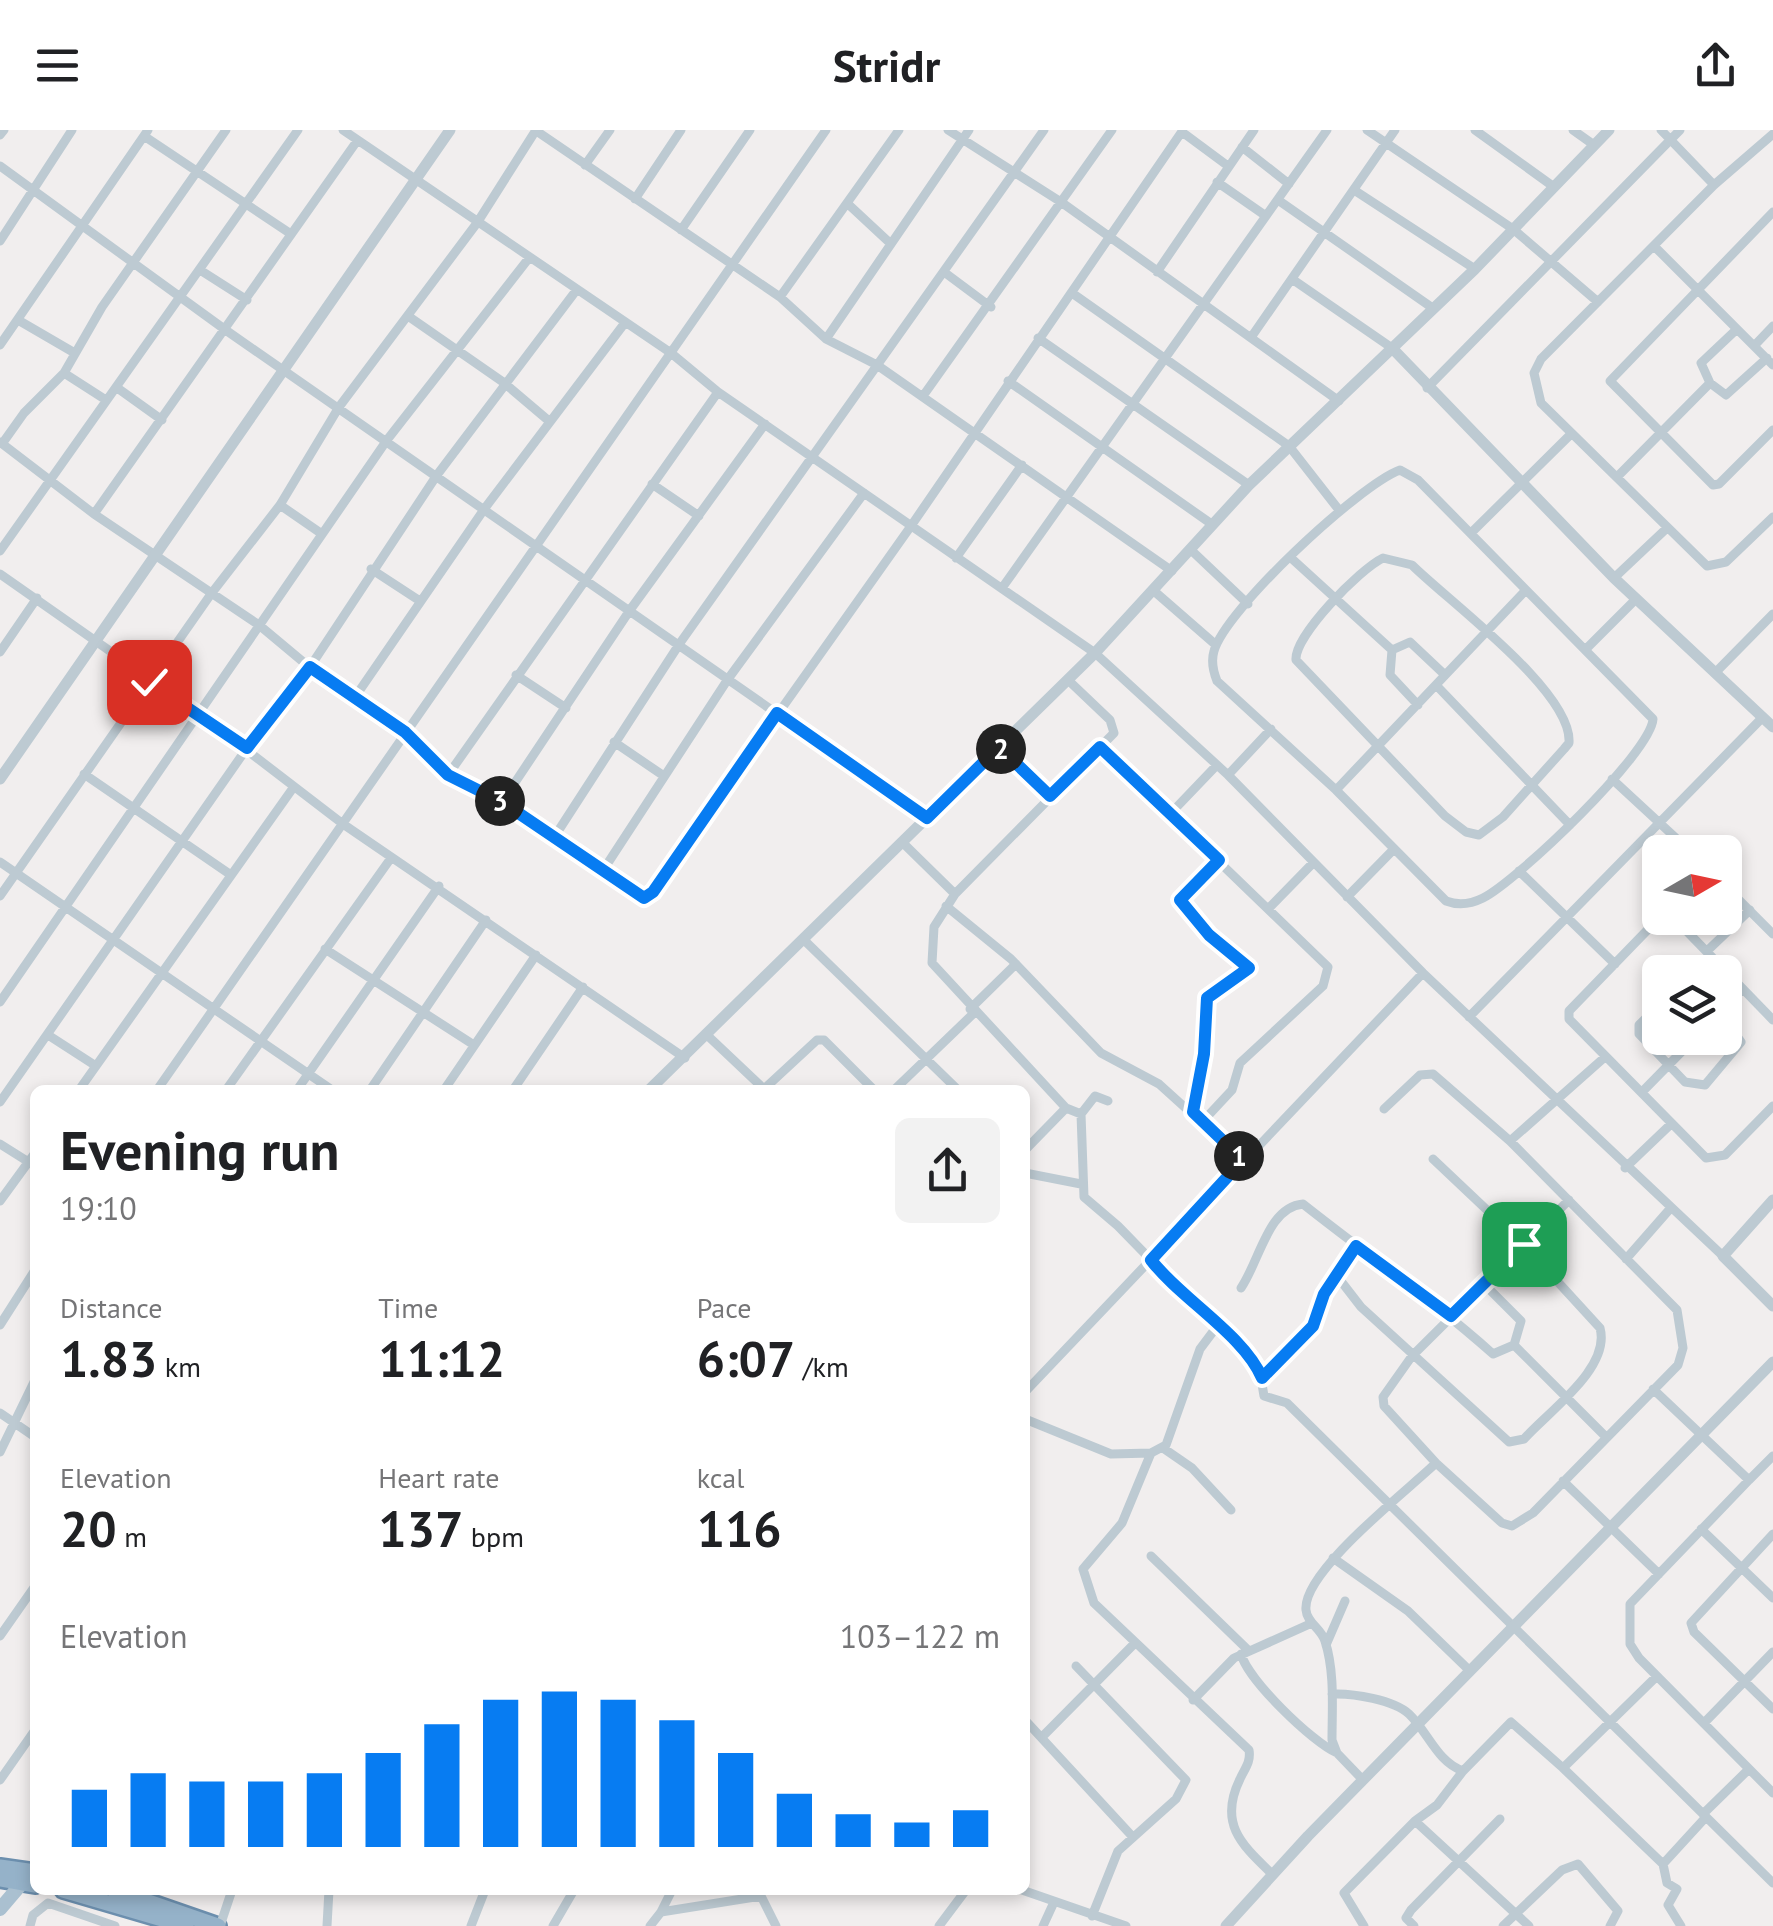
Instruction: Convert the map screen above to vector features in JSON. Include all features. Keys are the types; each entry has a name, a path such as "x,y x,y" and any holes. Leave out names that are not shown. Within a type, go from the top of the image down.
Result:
{"highway":[{"path":"0,1867 30,1874"},
{"path":"0,1879 30,1875"},
{"path":"83,1895 186,1926"},
{"path":"128,1895 213,1925"}],"main road":[{"path":"0,1909 30,1877"}],"street":[{"path":"0,241 72,130"},
{"path":"226,130 134,260 64,372 1,443 94,514 259,625 354,700 405,732 448,775 502,802 602,872 648,897 912,526 1183,131 1228,166"},
{"path":"0,550 298,130"},
{"path":"343,130 671,354 718,392 1095,654 1228,775 1423,973 1773,1306"},
{"path":"0,779 450,130"},
{"path":"0,896 211,594 280,506 339,407 477,223 536,130 780,297 826,339 877,365 924,396 1069,495 1172,572"},
{"path":"585,165 610,130"},
{"path":"635,199 681,130"},
{"path":"161,1085 826,130"},
{"path":"780,297 899,130"},
{"path":"948,130 1061,202 1338,401"},
{"path":"826,339 969,130"},
{"path":"553,839 680,643 815,458 1044,130"},
{"path":"924,396 1112,130"},
{"path":"1157,272 1254,130"},
{"path":"1002,588 1162,356 1327,130"},
{"path":"1367,130 1513,229 1598,302"},
{"path":"1252,336 1396,130"},
{"path":"1475,130 1554,187"},
{"path":"1573,130 1594,146"},
{"path":"654,1085 1095,654 1249,485 1475,269 1609,130"},
{"path":"1661,130 1714,185"},
{"path":"1427,388 1680,130"},
{"path":"681,230 749,131"},
{"path":"0,345 146,133 291,234"},
{"path":"1772,136 1714,185 1598,302 1535,369 1534,388 1541,403 1570,434 1667,528 1715,568 1773,517"},
{"path":"94,514 227,331 357,141"},
{"path":"1242,147 1289,184"},
{"path":"0,166 227,331 537,543 927,818"},
{"path":"1217,182 1266,216"},
{"path":"1354,190 1475,269"},
{"path":"1278,200 1434,309"},
{"path":"848,204 891,244"},
{"path":"1773,212 1610,381 1715,485 1773,430"},
{"path":"1654,246 1770,361 1726,395 1710,383 1701,363 1737,329"},
{"path":"0,1001 386,440 529,258"},
{"path":"200,270 246,300"},
{"path":"944,272 991,306"},
{"path":"1292,279 1392,348 1614,578 1768,722 1660,823 1469,1016"},
{"path":"0,1102 247,748 310,667 372,568 503,382 575,292"},
{"path":"1072,293 1289,446 1339,510"},
{"path":"408,316 503,382 549,421"},
{"path":"18,320 73,352"},
{"path":"354,700 485,508 624,324"},
{"path":"1754,346 1773,326"},
{"path":"1038,338 1249,485"},
{"path":"64,372 106,400"},
{"path":"1008,381 1213,526"},
{"path":"1617,476 1710,383"},
{"path":"116,387 162,420"},
{"path":"448,775 718,392"},
{"path":"502,802 630,610 765,424"},
{"path":"1470,534 1570,434"},
{"path":"956,558 1022,466"},
{"path":"1400,470 1418,480 1653,719 1652,729 1570,825 1480,900 1457,905 1446,902 1336,790 1217,681 1212,660 1216,644 1290,557 1339,510 1400,470"},
{"path":"652,484 699,516"},
{"path":"602,872 728,679 864,494"},
{"path":"280,506 322,534"},
{"path":"1614,578 1667,528"},
{"path":"1191,550 1248,604"},
{"path":"1290,557 1392,650"},
{"path":"1400,559 1412,565 1486,632 1550,694 1568,725 1569,743 1486,832 1472,835 1445,816 1296,660 1296,647 1337,598 1378,560 1400,559"},
{"path":"372,568 420,601"},
{"path":"0,574 149,682 198,712 292,788 684,1058"},
{"path":"1154,590 1216,644"},
{"path":"1336,790 1525,591"},
{"path":"0,652 37,598"},
{"path":"1587,648 1636,599"},
{"path":"1715,673 1773,614"},
{"path":"1392,650 1410,642 1445,675"},
{"path":"1392,650 1390,675 1418,705"},
{"path":"516,675 566,708"},
{"path":"1068,680 1114,726 1100,747 954,894 934,926 932,963 972,1011 1066,1108 1081,1114"},
{"path":"1436,685 1570,825"},
{"path":"1228,775 1271,729"},
{"path":"614,742 664,776"},
{"path":"999,747 1050,796"},
{"path":"1100,747 1269,908 1328,967 1330,974 1323,986 1240,1063 1232,1090 1204,1120"},
{"path":"1171,813 1217,765"},
{"path":"84,774 230,876"},
{"path":"1612,779 1673,835"},
{"path":"83,1085 292,788"},
{"path":"902,843 954,894"},
{"path":"1348,898 1394,849"},
{"path":"230,1085 391,858"},
{"path":"1193,1112 1204,1054 1207,998 1225,982 1249,971 1180,900 1219,860"},
{"path":"0,862 324,1085"},
{"path":"1269,908 1314,863"},
{"path":"1519,871 1564,920 1615,964"},
{"path":"300,1085 439,886"},
{"path":"1742,902 1773,934"},
{"path":"946,906 1016,964 1101,1052 1159,1084 1204,1120 1243,1160"},
{"path":"1707,951 1750,910"},
{"path":"373,1085 486,920"},
{"path":"1643,935 1568,1011 1569,1018 1706,1158 1725,1155 1769,1118 1773,1106"},
{"path":"1691,935 1711,955"},
{"path":"804,940 953,1085"},
{"path":"325,949 474,1045"},
{"path":"447,1085 536,956"},
{"path":"899,1085 1016,964"},
{"path":"1030,1386 1423,973"},
{"path":"517,1085 584,987"},
{"path":"1742,989 1773,1020"},
{"path":"48,1035 96,1066"},
{"path":"708,1036 758,1085"},
{"path":"768,1085 817,1040 824,1040 869,1085"},
{"path":"1659,1055 1685,1082 1705,1085 1730,1055"},
{"path":"1642,1092 1678,1055"},
{"path":"1510,1142 1542,1109 1560,1100 1606,1056"},
{"path":"1384,1109 1426,1072 1510,1142 1569,1200 1677,1310 1682,1325 1678,1364 1533,1514 1512,1526 1502,1522 1436,1463 1384,1406 1385,1388 1451,1316 1569,1200"},
{"path":"1108,1101 1095,1096 1081,1114 1081,1184 1087,1202 1218,1325 1262,1378 1264,1396 1287,1404 1773,1883"},
{"path":"1030,1145 1066,1108"},
{"path":"1625,1168 1671,1124"},
{"path":"0,1144 30,1159"},
{"path":"1337,1276 1361,1307 1509,1442 1524,1438 1602,1354 1600,1328 1524,1244 1433,1159"},
{"path":"0,1200 30,1164"},
{"path":"1030,1174 1081,1184"},
{"path":"1723,1256 1773,1200"},
{"path":"1241,1288 1264,1250 1275,1218 1288,1206 1303,1204 1451,1316 1493,1354 1514,1345 1521,1322 1483,1284"},
{"path":"1626,1259 1668,1210"},
{"path":"1262,1378 1313,1326 1356,1246"},
{"path":"0,1324 30,1278"},
{"path":"1030,1421 1111,1454 1151,1454 1163,1448 1200,1348 1218,1325"},
{"path":"1514,1345 1605,1436"},
{"path":"1226,1926 1609,1526 1773,1362"},
{"path":"0,1452 30,1389"},
{"path":"1653,1389 1749,1480"},
{"path":"0,1413 30,1435"},
{"path":"1163,1448 1192,1468 1231,1510"},
{"path":"1151,1454 1122,1523 1083,1570 1094,1603 1248,1750 1250,1762 1237,1784 1233,1827 1236,1838 1272,1874"},
{"path":"1773,1456 1630,1604 1629,1628 1630,1644 1656,1676 1773,1793"},
{"path":"1337,1753 1332,1740 1326,1645 1312,1623 1306,1602 1333,1558 1436,1463"},
{"path":"1563,1482 1658,1574"},
{"path":"1701,1529 1773,1598"},
{"path":"1773,1534 1691,1623 1694,1632 1773,1709"},
{"path":"1151,1556 1245,1653 1245,1668 1257,1682 1363,1780"},
{"path":"1333,1558 1408,1611 1470,1670"},
{"path":"0,1636 30,1593"},
{"path":"1326,1645 1345,1601"},
{"path":"1194,1700 1228,1662 1312,1623"},
{"path":"1043,1736 1134,1644"},
{"path":"1704,1723 1773,1652"},
{"path":"1076,1666 1186,1780 1176,1799 1131,1835 1110,1865 1092,1916"},
{"path":"1563,1768 1656,1676"},
{"path":"1332,1694 1373,1698 1402,1709 1443,1758 1463,1771"},
{"path":"1364,1926 1344,1893 1414,1821 1437,1805 1463,1771 1511,1722 1663,1864 1668,1883 1677,1889 1668,1904 1680,1926"},
{"path":"1030,1724 1131,1835"},
{"path":"0,1780 30,1737"},
{"path":"1663,1864 1749,1769"},
{"path":"1414,1926 1406,1918 1411,1910 1500,1819"},
{"path":"1414,1821 1529,1926"},
{"path":"1503,1926 1562,1870 1578,1864 1618,1911 1610,1926"},
{"path":"1030,1893 1107,1924 1126,1926"},
{"path":"213,1925 229,1895"},
{"path":"327,1926 330,1895"},
{"path":"471,1926 483,1895"},
{"path":"553,1926 571,1895"},
{"path":"650,1926 669,1895"},
{"path":"660,1912 751,1895"},
{"path":"763,1895 776,1926"},
{"path":"939,1926 962,1895"},
{"path":"30,1926 33,1915 48,1902 114,1926 124,1905"},
{"path":"1043,1926 1054,1902"}],"route":[{"path":"149,682 247,748 310,667 332,686 405,732 448,775 502,802 644,898 653,892 777,713 927,818 999,747 1050,796 1100,747 1219,860 1182,892 1180,900 1209,935 1249,968 1207,998 1204,1054 1193,1102 1193,1112 1243,1160 1151,1260 1159,1271 1218,1325 1262,1378 1313,1326 1324,1306 1324,1294 1356,1246 1422,1299 1451,1316 1524,1244"}]}
